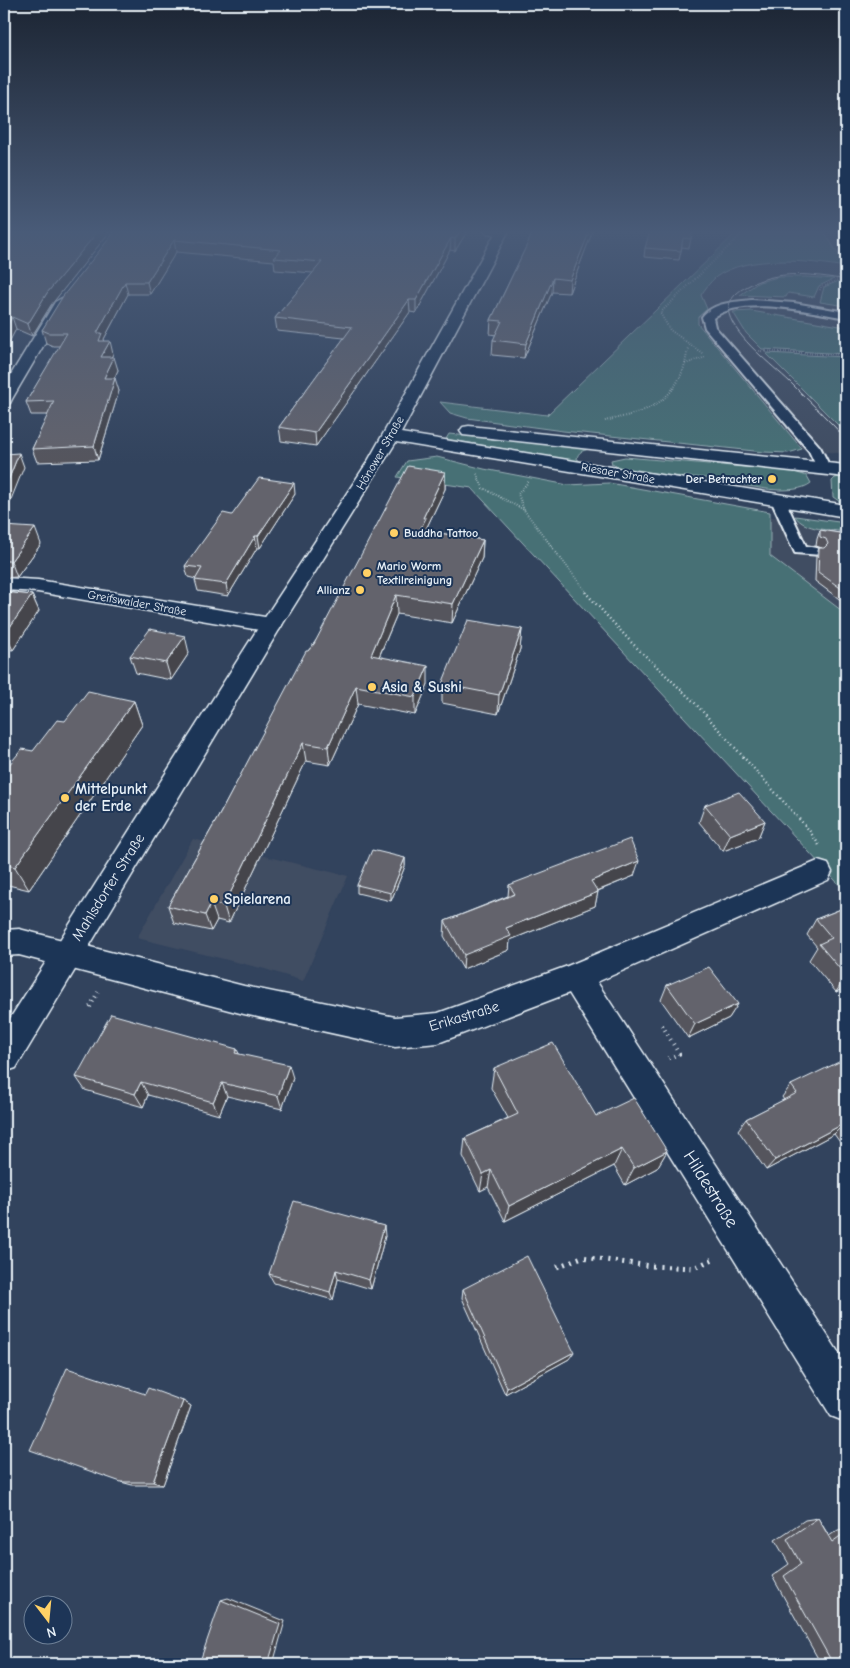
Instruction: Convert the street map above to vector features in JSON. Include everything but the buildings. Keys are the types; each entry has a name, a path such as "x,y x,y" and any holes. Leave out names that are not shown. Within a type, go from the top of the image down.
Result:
{"main road":[{"path":"4,399 58,308"},
{"name":"Hönower Straße","path":"245,667 394,430 458,308"},
{"name":"Riesaer Straße","path":"394,430 450,429 846,471"},
{"name":"Riesaer Straße","path":"394,430 609,472 846,512"},
{"path":"609,472 598,467 591,460 596,453 616,447"},
{"path":"778,500 801,496 815,488 824,469"},
{"name":"Greifswalder Straße","path":"4,584 38,586 271,625"},
{"name":"Mahlsdorfer Straße","path":"4,1057 245,667"},
{"name":"Erikastraße","path":"4,943 19,942 244,1000 395,1032 438,1028 576,978 821,862"},
{"name":"Hildestraße","path":"576,978 846,1401"}],"lane":[{"path":"723,308 710,313 707,322 732,354 815,450 824,469"},
{"path":"799,308 846,315"},
{"path":"778,500 800,550 816,552"}],"path":[{"path":"665,308 660,313 660,320 664,326 678,336 688,348 710,356 685,364"},
{"path":"603,421 654,406 672,395 682,377 688,348"},
{"path":"732,354 767,351 846,355"},
{"path":"474,467 483,488 524,510"},
{"path":"535,476 518,494 524,510 584,589 631,642 694,702 809,830 821,862"},
{"path":"557,1266 582,1257 651,1266 694,1268 744,1242"}],"shaded area":[{"path":"703,308 846,308 846,327 751,311 733,312 746,333 846,433 846,454 802,449 697,324 698,317 704,310"},
{"path":"753,514 846,528 846,614 770,556"},
{"path":"193,839 348,876 303,981 265,969 137,938"}],"green space":[{"path":"658,308 707,308 698,317 698,324 802,449 788,453 764,452 563,431 467,418 450,413 440,402 547,415"},
{"path":"751,311 846,327 846,354 762,349 746,333 733,312"},
{"path":"766,353 846,357 846,433"},
{"path":"449,434 589,449 578,454 577,459 582,462 446,439"},
{"path":"437,457 484,469 568,485 609,483 770,512 770,556 846,614 846,892 472,488 397,477 407,461"},
{"path":"625,457 791,471 807,476 811,483 795,489 770,489 713,479 662,476 636,472 612,464 611,460"},
{"path":"846,476 846,506 833,497 832,481 835,478"},
{"path":"795,516 846,523 846,532 811,527 799,521"}],"tram line":[{"path":"728,308 733,323 747,342 790,382 846,439"}],"place":[{"name":"Der Betrachter","path":"772,479"},
{"name":"Buddha Tattoo","path":"394,533"},
{"name":"Mario Worm Textilreinigung","path":"367,573"},
{"name":"Allianz","path":"360,590"},
{"name":"Asia & Sushi","path":"372,687"},
{"name":"Mittelpunkt der Erde","path":"65,798"},
{"name":"Spielarena","path":"214,899"}]}
